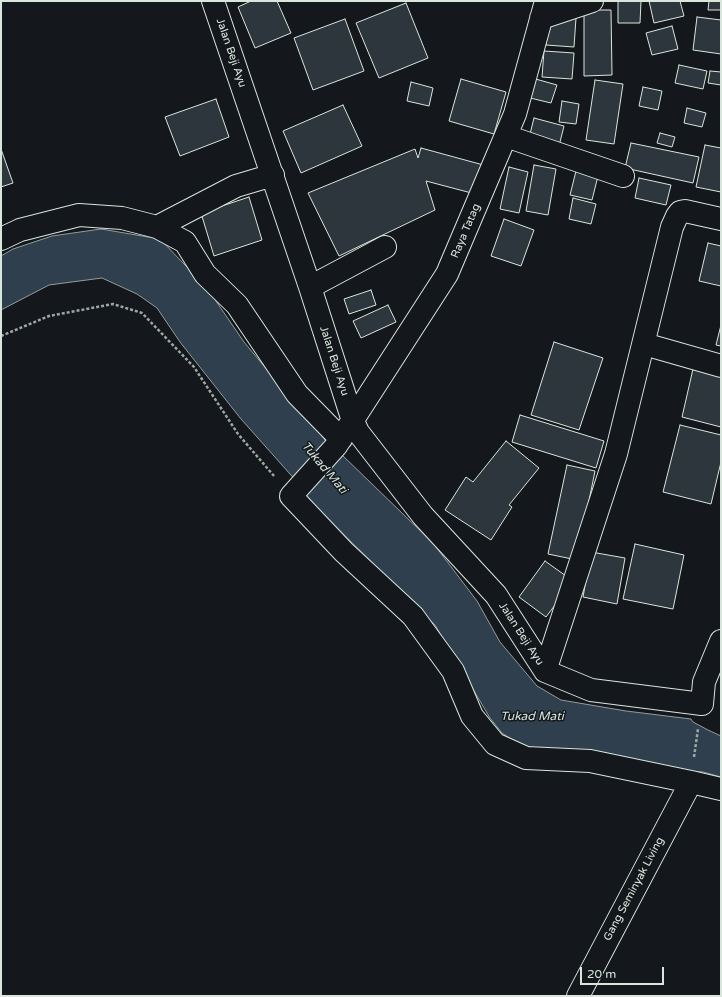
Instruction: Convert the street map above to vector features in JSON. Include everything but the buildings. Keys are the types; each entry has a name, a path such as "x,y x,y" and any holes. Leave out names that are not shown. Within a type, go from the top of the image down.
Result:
{"street":[{"name":"Jalan Beji Ayu","path":"213,1 273,175 353,421 358,432 423,516 496,595 545,671"},
{"path":"543,9 592,1"},
{"name":"Raya Tatag","path":"292,494 338,442 353,421 447,274 515,114 543,9"},
{"path":"506,136 623,176"},
{"path":"157,227 236,186 273,175"},
{"path":"721,219 685,211 680,212 672,227 616,454 545,671 591,690 702,704 704,682 721,641"},
{"path":"1,238 20,230 79,215 122,218 157,227 185,242 205,274 237,305 297,394 338,442"},
{"path":"310,287 385,247"},
{"path":"644,344 721,366"},
{"path":"292,494 344,552 413,616 453,671 472,716 494,744 526,758 590,761 721,789"},
{"name":"Gang Seminyak Living","path":"578,996 691,782"}],"path":[{"path":"1,336 49,316 113,304 142,313 194,367 238,434 292,494"},
{"path":"694,759 699,722"}],"water":[{"name":"Tukad Mati","path":"101,229 160,239 207,288 244,342 331,447 341,454 433,543 477,601 500,642 537,686 561,700 626,711 691,719 693,722 721,736 721,777 703,772 565,755 520,745 502,733 490,718 435,625 305,496 298,483 241,419 180,342 157,308 137,294 102,278 49,285 1,310 1,256 13,249 52,236"}]}
